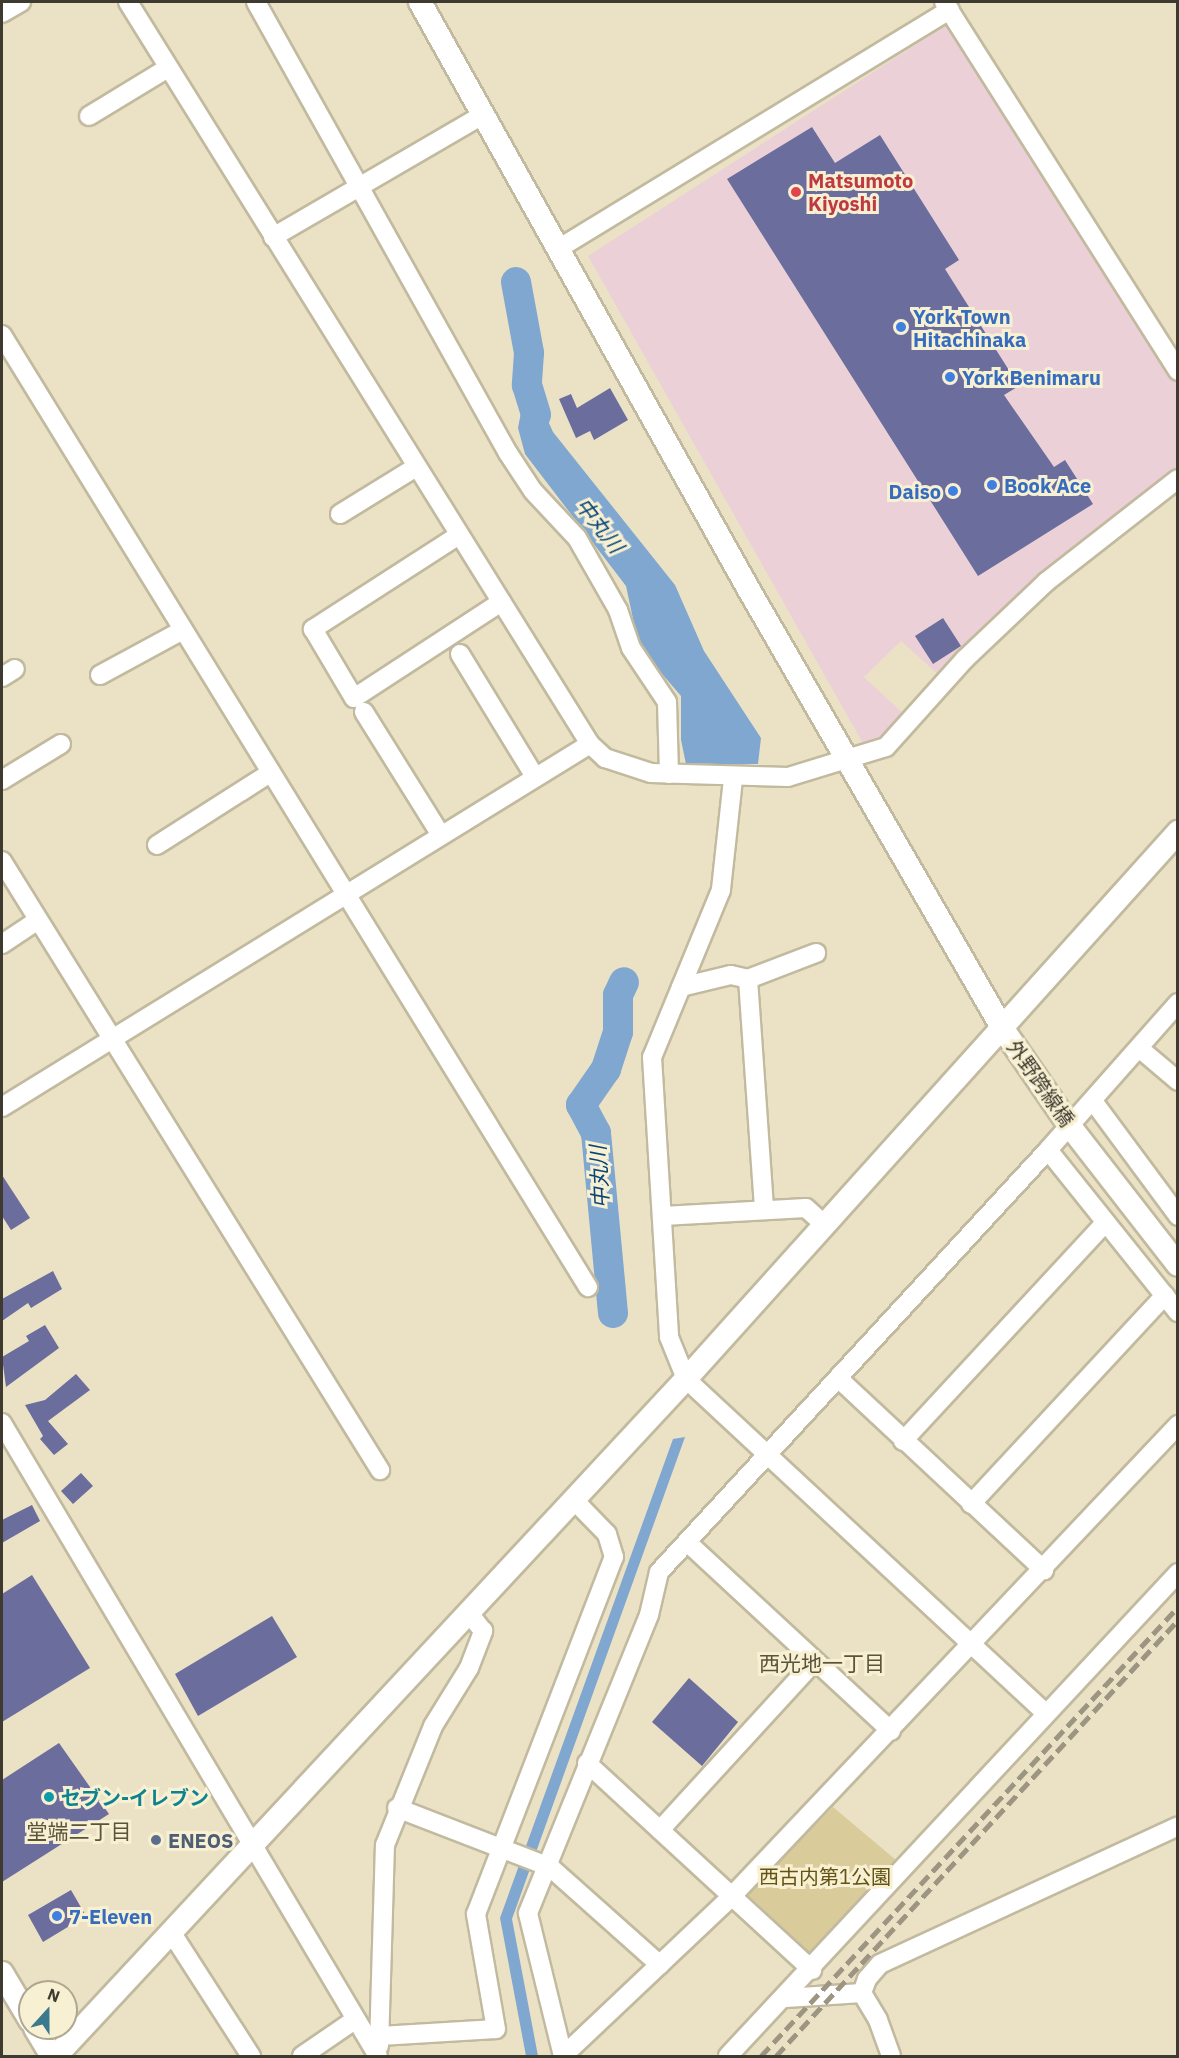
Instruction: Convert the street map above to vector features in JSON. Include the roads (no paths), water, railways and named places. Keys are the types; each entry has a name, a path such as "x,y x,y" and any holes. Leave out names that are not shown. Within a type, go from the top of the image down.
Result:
{"street":[{"path":"2,13 21,2"},
{"path":"128,2 590,744 605,758 669,774 733,779 788,777 886,747 965,659 1046,582 1178,479"},
{"path":"256,2 362,186 508,453 533,491 577,538 618,610 631,648 667,702 669,774"},
{"name":"外野跨線橋","path":"420,2 848,760 1003,1029 1074,1131 1178,1265"},
{"path":"558,249 947,6 1178,371"},
{"path":"89,116 168,68"},
{"path":"273,237 483,114"},
{"path":"2,335 181,631 346,893 588,1287"},
{"path":"340,514 416,467"},
{"path":"459,535 313,629 354,698 501,602"},
{"path":"100,675 181,631"},
{"path":"460,654 535,777"},
{"path":"364,712 441,835"},
{"path":"2,780 61,744"},
{"path":"2,1107 590,744"},
{"path":"157,845 270,772"},
{"path":"733,779 721,890 652,1057 669,1337 686,1379 1046,1713"},
{"path":"43,2040 54,2056 173,1935 255,1843 826,1226 1178,832"},
{"path":"2,861 380,1470"},
{"path":"2,944 38,920"},
{"path":"681,987 731,975 748,979 816,952"},
{"path":"748,979 764,1208"},
{"path":"1178,1003 1093,1101 1074,1131 1048,1150 659,1572 649,1615 587,1763 550,1867 528,1913 563,2056 732,1896 973,1646 1178,1425"},
{"path":"1139,1048 1178,1081"},
{"path":"1093,1101 1178,1216"},
{"path":"1048,1150 1104,1224 1178,1312"},
{"path":"663,1216 764,1208 806,1208 826,1226"},
{"path":"903,1441 1104,1224"},
{"path":"971,1504 1165,1295"},
{"path":"838,1378 903,1441 1044,1569"},
{"path":"2,1423 255,1843 378,2056"},
{"path":"380,2036 496,2029 476,1914 497,1849 614,1557 608,1534 573,1499"},
{"path":"687,1542 891,1731"},
{"path":"728,2056 786,1998 1046,1713 1178,1573"},
{"path":"378,2056 385,1845 397,1808 433,1726 469,1668 483,1632 469,1613"},
{"path":"660,1830 815,1661"},
{"path":"587,1763 812,1970"},
{"path":"397,1808 497,1849 550,1867 660,1965"},
{"path":"862,1993 880,1964 1176,1831"},
{"path":"173,1935 251,2056"},
{"path":"2,1973 18,2000"},
{"path":"786,1998 862,1993"},
{"path":"862,1993 878,2020 891,2056"},
{"path":"302,2056 356,2019"}],"water":[{"path":"528,376 553,432 675,585 704,651 761,738 758,764 686,764 681,740 681,696 639,647 626,586 525,454 518,428"},
{"path":"685,1437 512,1919 538,2056 526,2056 500,1918 673,1439"}],"waterway":[{"name":"中丸川","path":"516,282 529,353 527,385 536,415"},
{"name":"中丸川","path":"613,1313 596,1133 581,1105 606,1069 618,1032 618,995 624,982"}],"railway":[{"path":"761,2056 1178,1607"},
{"path":"776,2056 1178,1620"}],"place":[{"name":"Matsumoto Kiyoshi","path":"796,192"},
{"name":"York Town Hitachinaka","path":"901,327"},
{"name":"York Benimaru","path":"950,377"},
{"name":"Book Ace","path":"992,485"},
{"name":"Daiso","path":"953,491"},
{"name":"セブン-イレブン","path":"49,1797"},
{"name":"ENEOS","path":"156,1840"},
{"name":"7-Eleven","path":"57,1916"}],"district":[{"name":"西光地一丁目","path":"822,1663"},
{"name":"堂端二丁目","path":"79,1831"}],"park label":[{"name":"西古内第1公園","path":"825,1876"}]}
